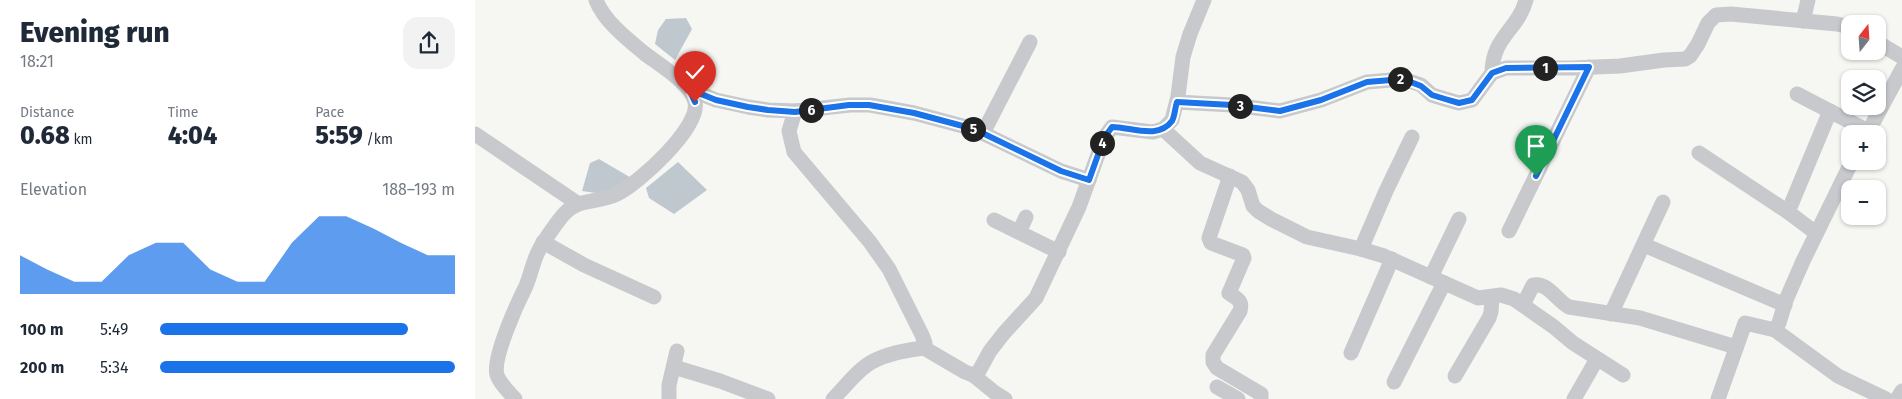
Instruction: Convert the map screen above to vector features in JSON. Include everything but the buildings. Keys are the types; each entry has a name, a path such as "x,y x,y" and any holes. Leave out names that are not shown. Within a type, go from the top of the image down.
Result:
{"street":[{"path":"515,399 501,383 497,374 496,364 517,305 527,284 532,265 543,242 564,213 577,203 607,198 629,188 678,140 693,116 695,102 691,93 670,72 626,36 601,11 596,0"},
{"path":"973,374 979,371 990,351 1004,333 1036,298 1079,207 1104,138 1112,127 1153,132 1163,129 1173,120 1183,57 1189,34 1204,0"},
{"path":"1177,102 1232,105 1280,111 1321,100 1367,82 1403,79 1421,86 1432,95 1459,103 1472,100 1492,73 1494,52 1519,18 1526,0"},
{"path":"1803,21 1808,0"},
{"path":"1492,73 1506,68 1620,66 1685,59 1690,56 1698,44 1707,23 1716,16 1731,14 1841,25"},
{"path":"983,133 1030,42"},
{"path":"1886,47 1902,57"},
{"path":"1509,231 1589,67"},
{"path":"1872,125 1902,68"},
{"path":"691,93 748,107 795,112 849,105 869,105 914,113 983,133 1061,171 1089,180"},
{"path":"1797,94 1854,125"},
{"path":"1788,212 1830,111"},
{"path":"795,112 789,131 794,152 870,242 889,268 922,335 925,343 924,348"},
{"path":"1163,129 1200,163 1242,182 1248,190 1253,206 1258,212 1271,219 1307,237 1361,249 1392,259 1479,298 1501,295 1514,299 1573,343 1623,375"},
{"path":"475,134 577,203"},
{"path":"1361,249 1412,137"},
{"path":"1699,153 1816,232"},
{"path":"1775,330 1816,232 1847,170"},
{"path":"1230,176 1209,238 1211,243 1243,255 1244,258 1229,293 1240,300 1242,304 1240,311 1213,356 1213,362 1217,368 1261,394 1261,399"},
{"path":"1611,314 1663,202"},
{"path":"1019,232 1026,217"},
{"path":"1394,382 1438,280 1459,219"},
{"path":"994,220 1059,252"},
{"path":"543,242 584,265 654,297"},
{"path":"1644,245 1785,305"},
{"path":"1351,353 1392,259"},
{"path":"1523,305 1533,285 1538,284 1544,286 1563,304 1569,307 1640,318 1736,347"},
{"path":"1455,376 1489,318 1492,297"},
{"path":"1718,399 1745,323 1775,330 1837,376 1886,399"},
{"path":"833,399 868,364 896,354 924,348 965,372 973,374 993,392 1005,399"},
{"path":"669,399 669,385 677,351"},
{"path":"1574,399 1597,358"},
{"path":"673,368 720,381 768,399"},
{"path":"1217,386 1238,399"},
{"path":"1897,399 1902,391"}],"shaded area":[{"path":"686,18 692,29 675,60 655,44 658,30 666,19"},
{"path":"599,159 633,179 603,194 582,191 590,163"},
{"path":"678,162 707,190 674,214 649,198 646,188"}],"route":[{"path":"695,102 691,93 768,110 795,112 849,105 892,108 974,129 1061,171 1089,180 1104,138 1112,127 1153,132 1163,129 1173,120 1177,102 1232,105 1280,111 1303,106 1351,90 1367,82 1403,79 1421,86 1432,95 1459,103 1472,100 1492,73 1506,68 1589,67 1536,176"}]}
